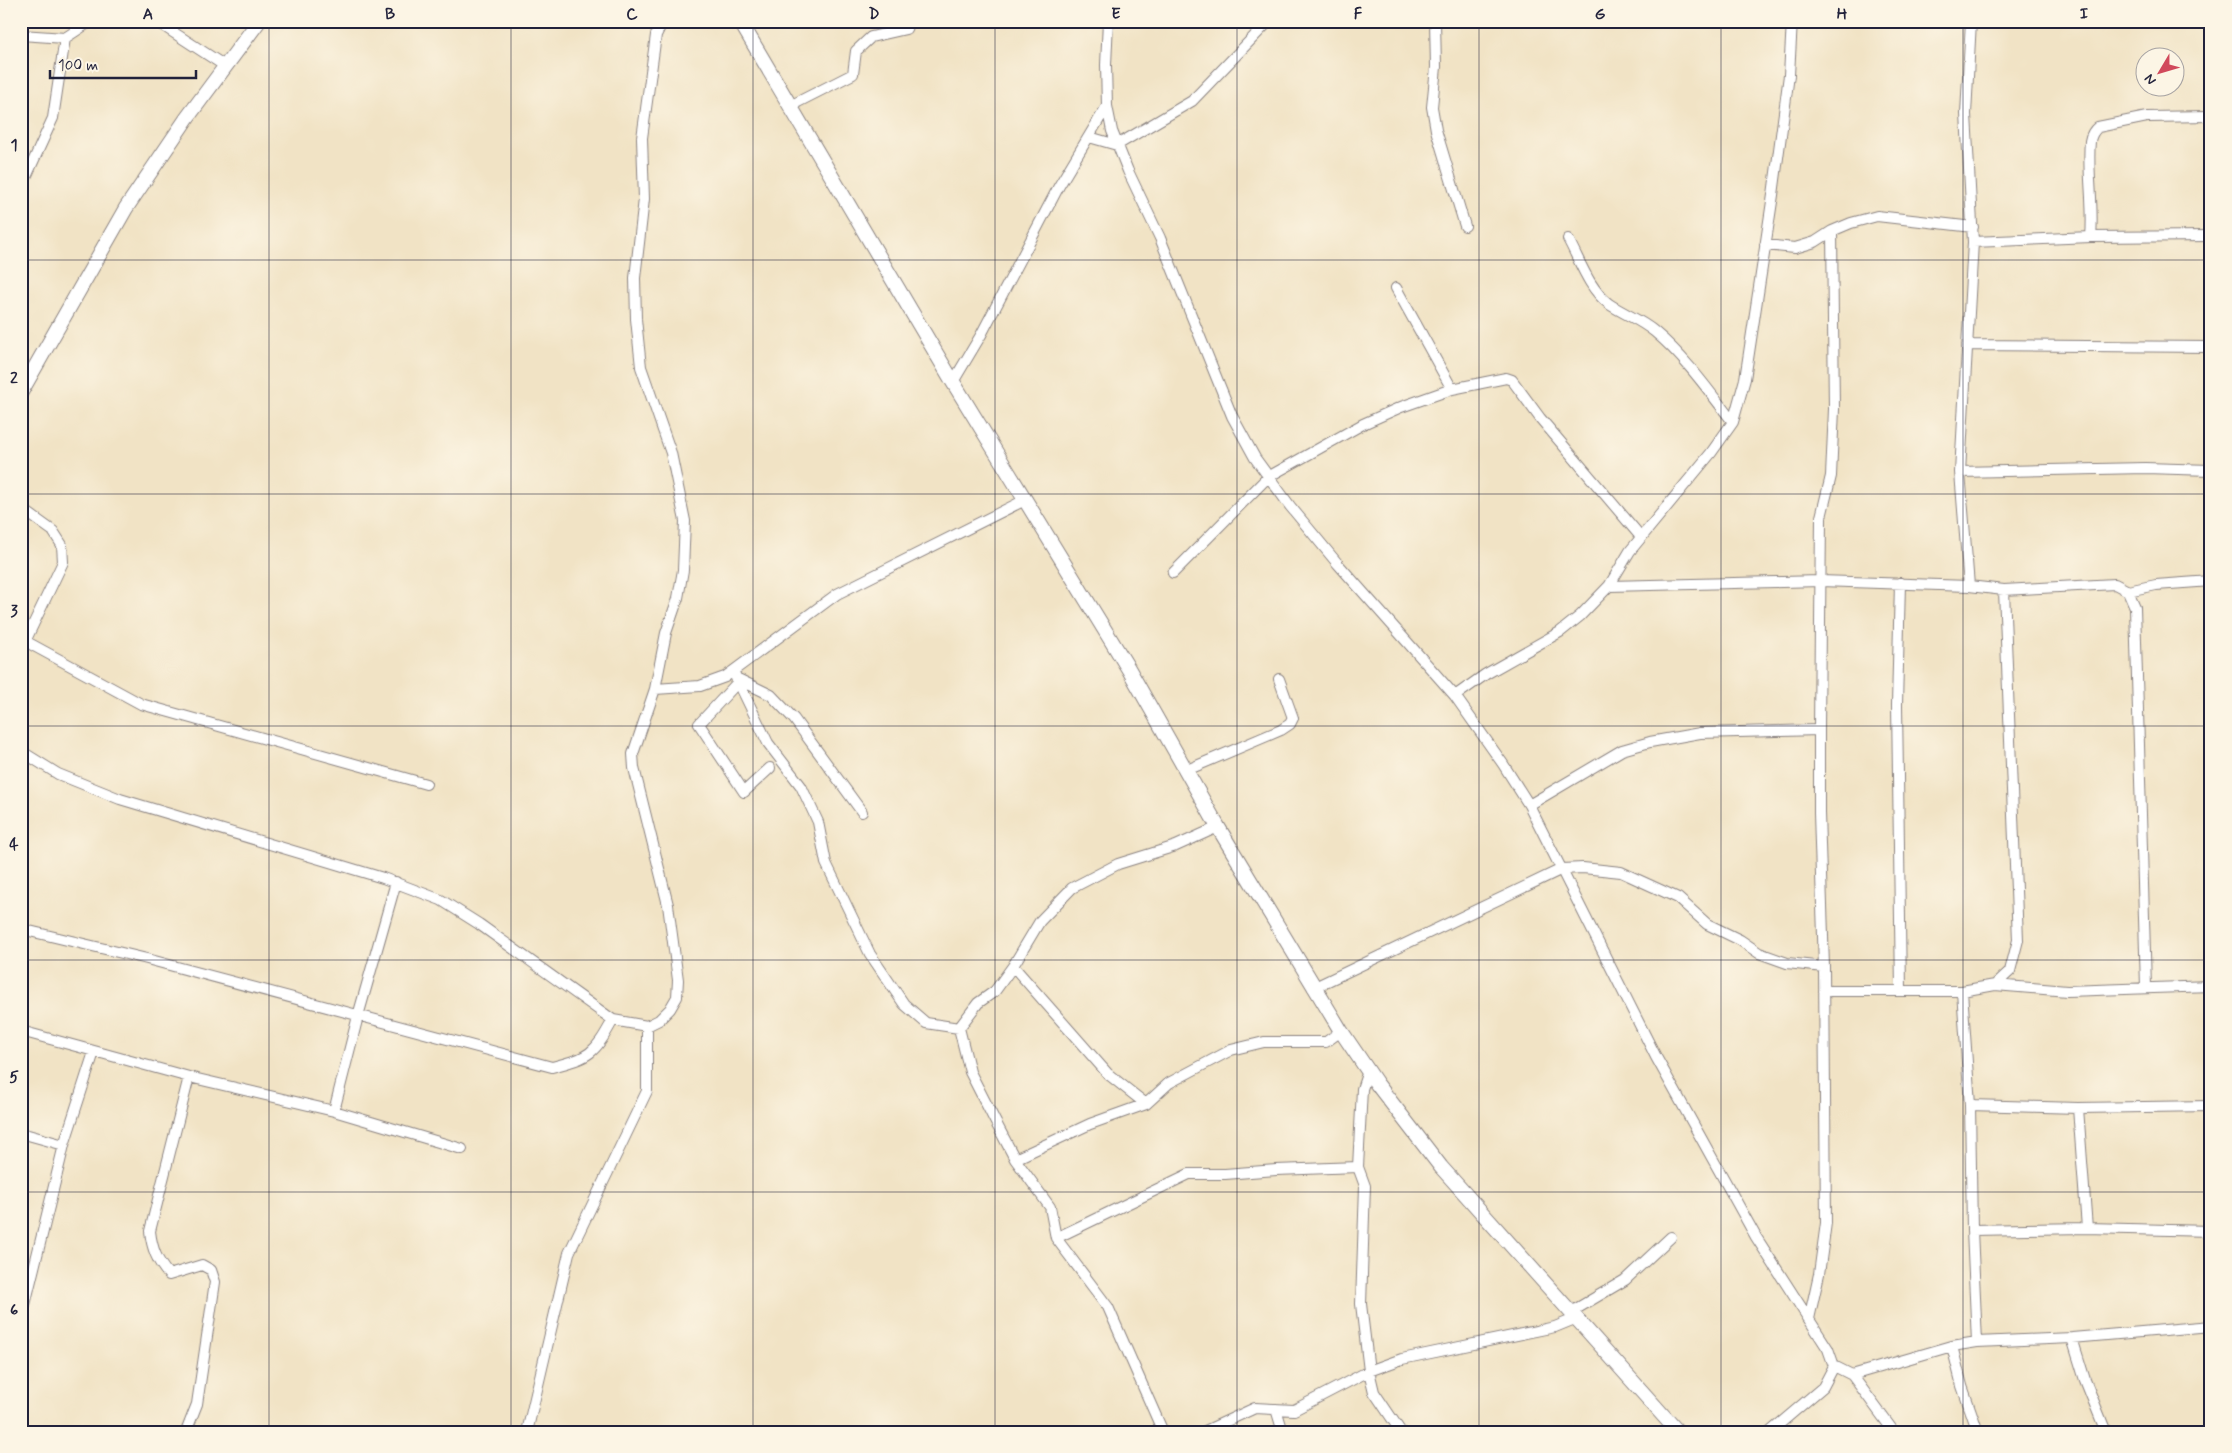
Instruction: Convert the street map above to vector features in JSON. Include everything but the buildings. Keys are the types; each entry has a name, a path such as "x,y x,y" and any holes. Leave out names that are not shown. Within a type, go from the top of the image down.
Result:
{"main road":[{"path":"21,392 126,208 182,125 259,21"},
{"path":"743,22 790,106 953,382 1118,651 1218,827 1313,988 1341,1031 1368,1071 1442,1167 1678,1432"}],"street":[{"path":"21,35 65,38 91,21"},
{"path":"148,21 161,22 225,66"},
{"path":"21,752 58,774 120,799 396,882 441,900 479,924 613,1020 646,1026 659,1020 670,1008 677,997 678,980 668,905 634,768 634,754 655,689 666,633 678,598 683,570 685,521 671,453 641,367 636,319 635,278 644,199 642,138 656,35 663,21"},
{"path":"790,106 853,74 856,51 871,37 906,29 909,21"},
{"path":"1108,21 1107,106 1117,144 1160,238 1232,416 1268,477 1338,564 1455,696 1503,764 1529,805 1656,1057 1756,1237 1828,1348 1834,1366 1852,1375 1894,1432"},
{"path":"1089,138 1117,144 1192,101 1269,21"},
{"path":"1435,21 1436,67 1432,107 1436,130 1465,226"},
{"path":"1455,696 1486,674 1560,632 1580,616 1609,586 1630,550 1711,453 1733,422 1745,379 1765,244 1789,75 1792,21"},
{"path":"1970,586 1960,472 1973,242 1966,114 1971,21"},
{"path":"21,188 53,118 65,38"},
{"path":"953,382 981,335 1059,186 1107,106"},
{"path":"2091,237 2093,219 2090,147 2093,131 2098,127 2147,117 2211,116"},
{"path":"1765,244 1795,248 1815,242 1832,231 1878,216 1973,227"},
{"path":"1810,1320 1826,1223 1824,967 1819,813 1819,730 1821,517 1831,476 1834,410 1832,231"},
{"path":"1973,242 2091,237 2211,236"},
{"path":"1568,239 1596,291 1610,305 1633,316 1655,331 1676,352 1733,422"},
{"path":"1396,288 1452,390"},
{"path":"1967,345 2211,347"},
{"path":"1174,572 1268,477 1363,424 1401,407 1452,390 1499,379 1512,380 1540,418 1642,537"},
{"path":"1960,472 2145,468 2211,470"},
{"path":"770,768 744,792 699,724 736,677 837,594 1025,500"},
{"path":"21,508 53,531 62,545 63,562 23,645 141,704 426,784"},
{"path":"1609,586 1820,581 1970,586 2004,590 2115,584 2128,591 2135,607 2146,988"},
{"path":"2128,591 2156,585 2211,581"},
{"path":"1900,583 1897,705 1901,991"},
{"path":"1995,985 2010,971 2018,940 2004,590"},
{"path":"655,689 700,686 725,677 736,677 771,695 794,719 862,812"},
{"path":"736,677 768,743 801,786 818,822 826,864 870,954 904,1004 926,1023 959,1028"},
{"path":"1187,770 1281,730 1290,724 1293,718 1278,679"},
{"path":"1529,805 1622,750 1650,742 1700,733 1819,730"},
{"path":"959,1028 978,1003 995,991 1013,966 1040,921 1072,888 1118,864 1176,846 1218,827"},
{"path":"1313,988 1562,869 1583,868 1621,872 1678,898 1707,924 1740,940 1759,953 1787,963 1824,967"},
{"path":"334,1111 358,1016 396,882"},
{"path":"21,929 146,959 552,1067 582,1059 590,1054 600,1044 613,1020"},
{"path":"1013,966 1108,1074 1146,1104"},
{"path":"1824,991 1962,991 1995,985 2067,990 2211,986"},
{"path":"1962,991 1970,1104 1972,1230 1977,1342"},
{"path":"527,1432 569,1253 647,1091 646,1026"},
{"path":"959,1028 970,1072 1015,1159 1050,1207 1056,1238 1108,1307 1164,1432"},
{"path":"21,1030 94,1052 189,1077 334,1111 462,1149"},
{"path":"1015,1159 1090,1124 1146,1104 1169,1083 1231,1050 1264,1042 1326,1042 1341,1031"},
{"path":"21,1321 64,1145 94,1052"},
{"path":"1368,1071 1362,1089 1358,1167 1365,1186 1361,1304 1369,1371 1374,1392 1401,1432"},
{"path":"186,1432 197,1404 215,1282 211,1270 202,1265 169,1275 161,1266 152,1249 150,1231 189,1077"},
{"path":"1970,1104 2078,1108 2211,1106"},
{"path":"2078,1108 2087,1228"},
{"path":"21,1133 64,1145"},
{"path":"1056,1238 1189,1174 1226,1174 1358,1167"},
{"path":"1972,1230 2087,1228 2211,1230"},
{"path":"1203,1432 1251,1409 1261,1407 1294,1410 1369,1371 1402,1359 1555,1327 1625,1280 1671,1237"},
{"path":"1852,1375 1952,1346 1977,1342 2072,1338 2211,1326"},
{"path":"2072,1338 2106,1432"},
{"path":"1952,1346 1962,1386 1978,1432"},
{"path":"1770,1432 1823,1387 1834,1366"},
{"path":"1276,1409 1284,1432"}]}
